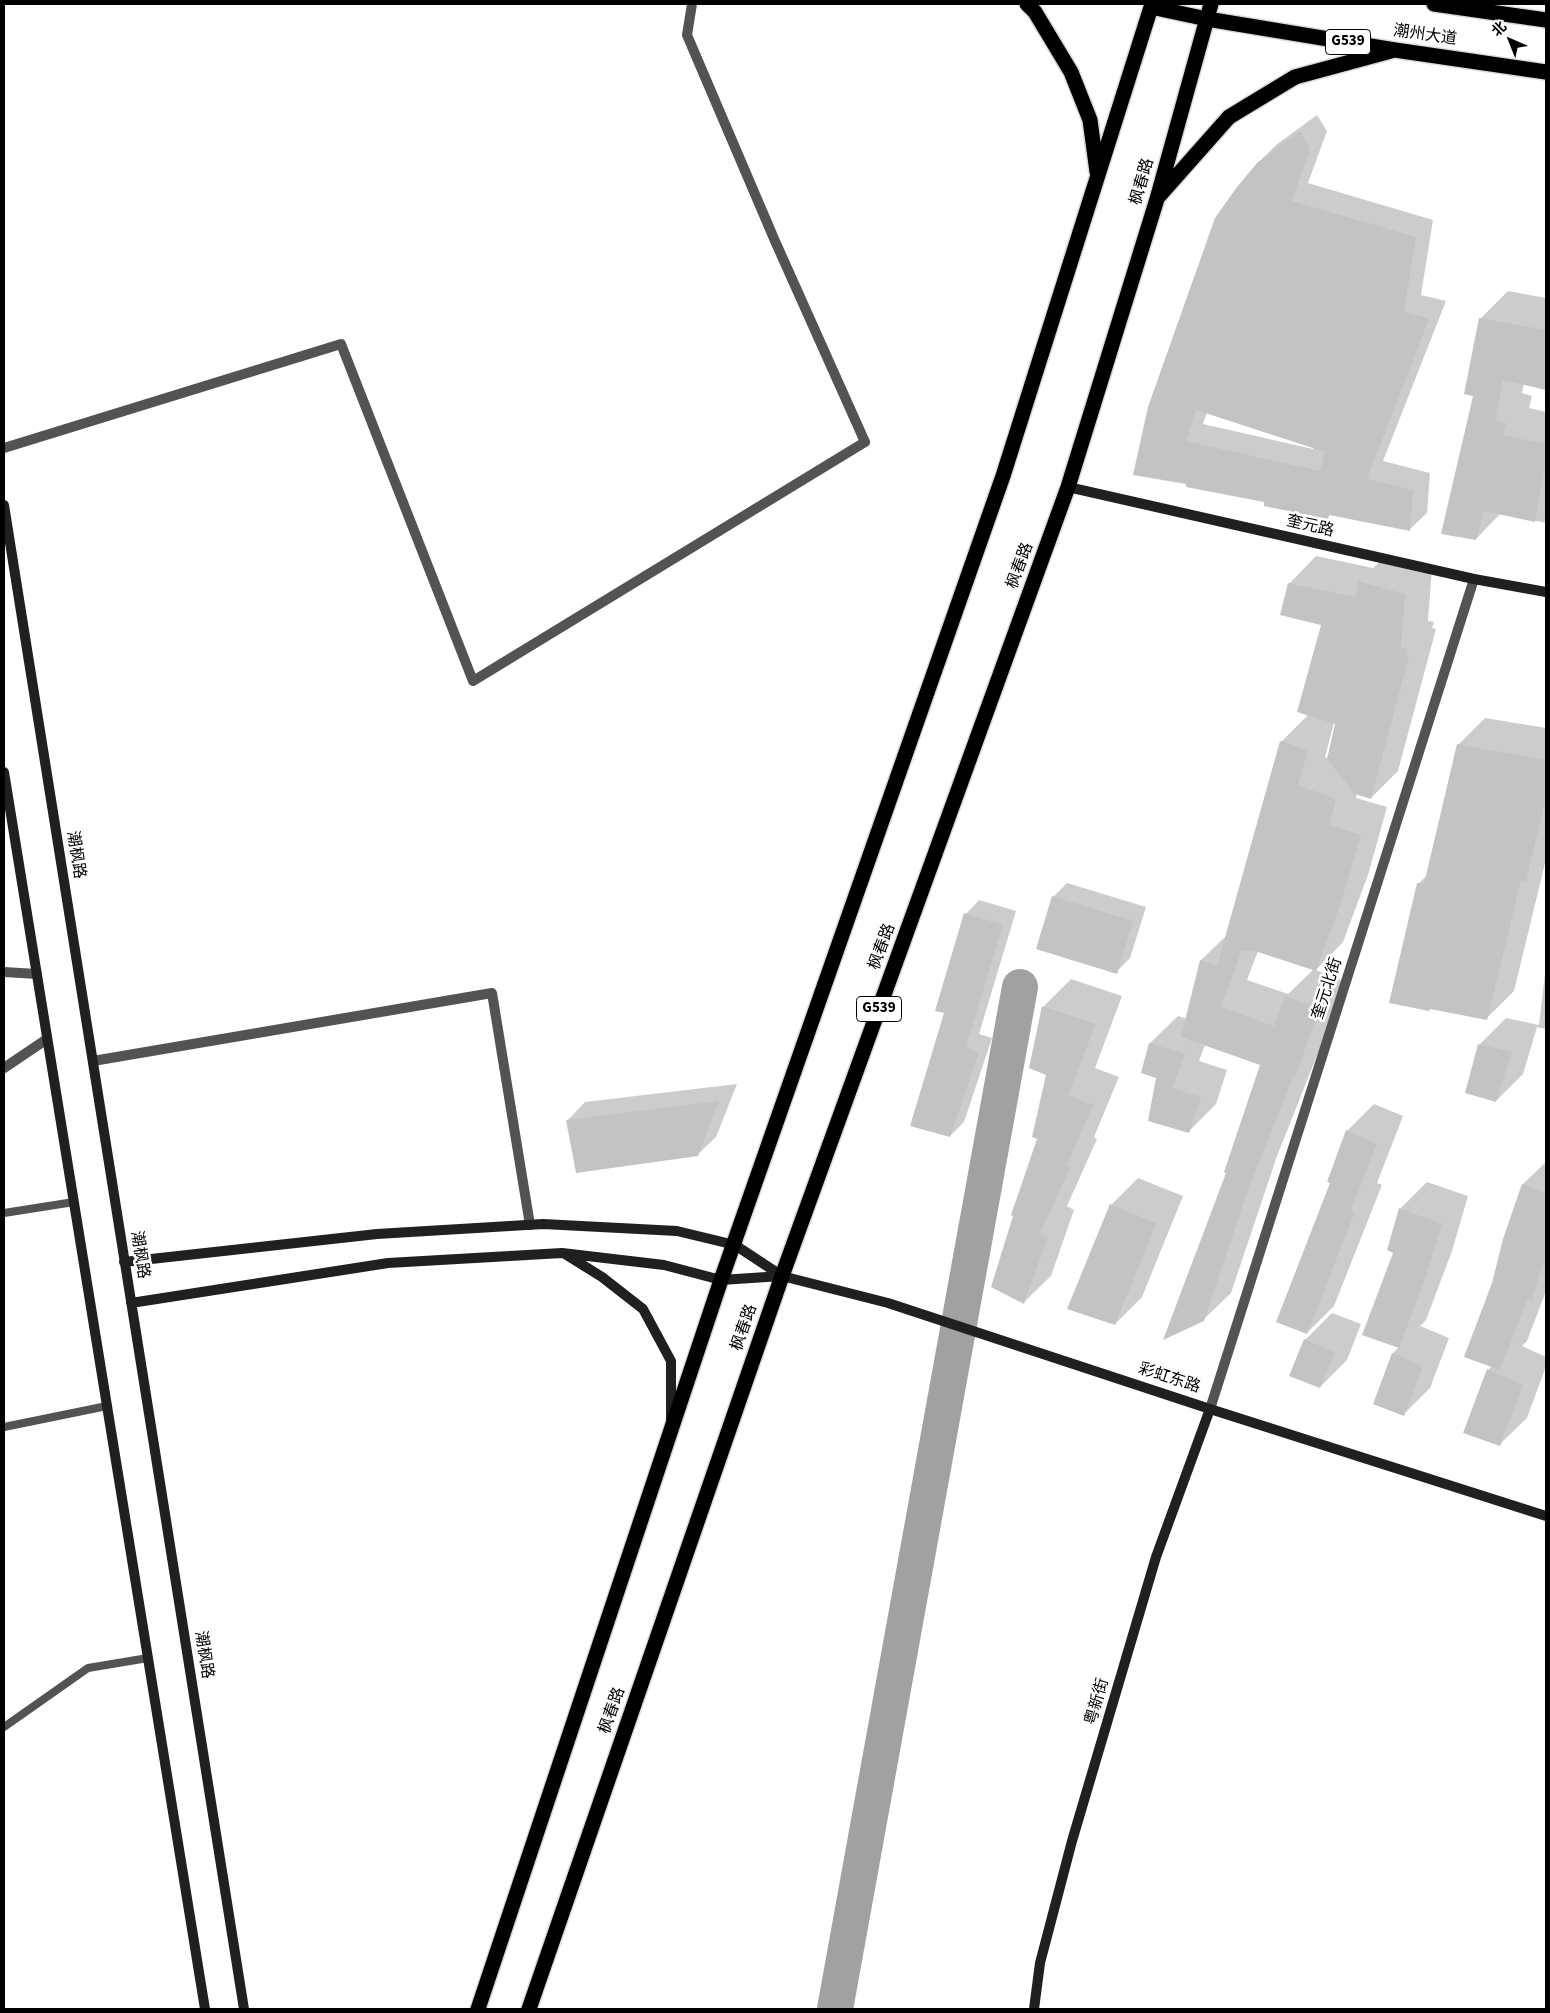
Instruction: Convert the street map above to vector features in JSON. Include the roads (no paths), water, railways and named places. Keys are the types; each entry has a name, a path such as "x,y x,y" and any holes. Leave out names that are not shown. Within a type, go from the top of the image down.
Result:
{"highway":[{"path":"1027,4 1034,12 1071,72 1090,120 1098,176"},
{"name":"枫春路","path":"529,2009 782,1276 1068,487 1157,199 1211,4"},
{"name":"潮州大道","path":"1434,4 1546,20"},
{"name":"枫春路","path":"478,2009 721,1280 735,1245 1003,476 1152,5"},
{"name":"潮州大道","path":"1152,5 1207,19 1395,50 1546,72"},
{"path":"1157,199 1229,117 1295,77 1395,50"}],"main road":[{"name":"奎元路","path":"1068,487 1474,580 1546,592"},
{"name":"潮枫路","path":"4,505 244,2009"},
{"path":"4,772 205,2009"},
{"path":"124,1262 378,1234 543,1224 677,1231 735,1245 782,1276"},
{"path":"131,1303 388,1263 562,1253 664,1265 721,1280 782,1276"},
{"path":"562,1253 602,1277 643,1309 671,1362 671,1430"},
{"name":"彩虹东路","path":"782,1276 888,1303 1210,1409 1546,1516"},
{"name":"粤新街","path":"1034,2009 1040,1964 1081,1813 1156,1557 1210,1409"}],"street":[{"path":"4,448 341,344 473,681 865,442 774,241 687,35 692,4"},
{"name":"奎元北街","path":"1210,1409 1474,580"},
{"path":"4,972 37,974"},
{"path":"92,1061 492,993 530,1225"},
{"path":"4,1068 47,1039"}],"lane":[{"path":"4,1213 74,1202"},
{"path":"4,1427 107,1406"},
{"path":"4,1727 88,1668 148,1658"}],"waterway":[{"path":"835,2009 1020,987"}]}
